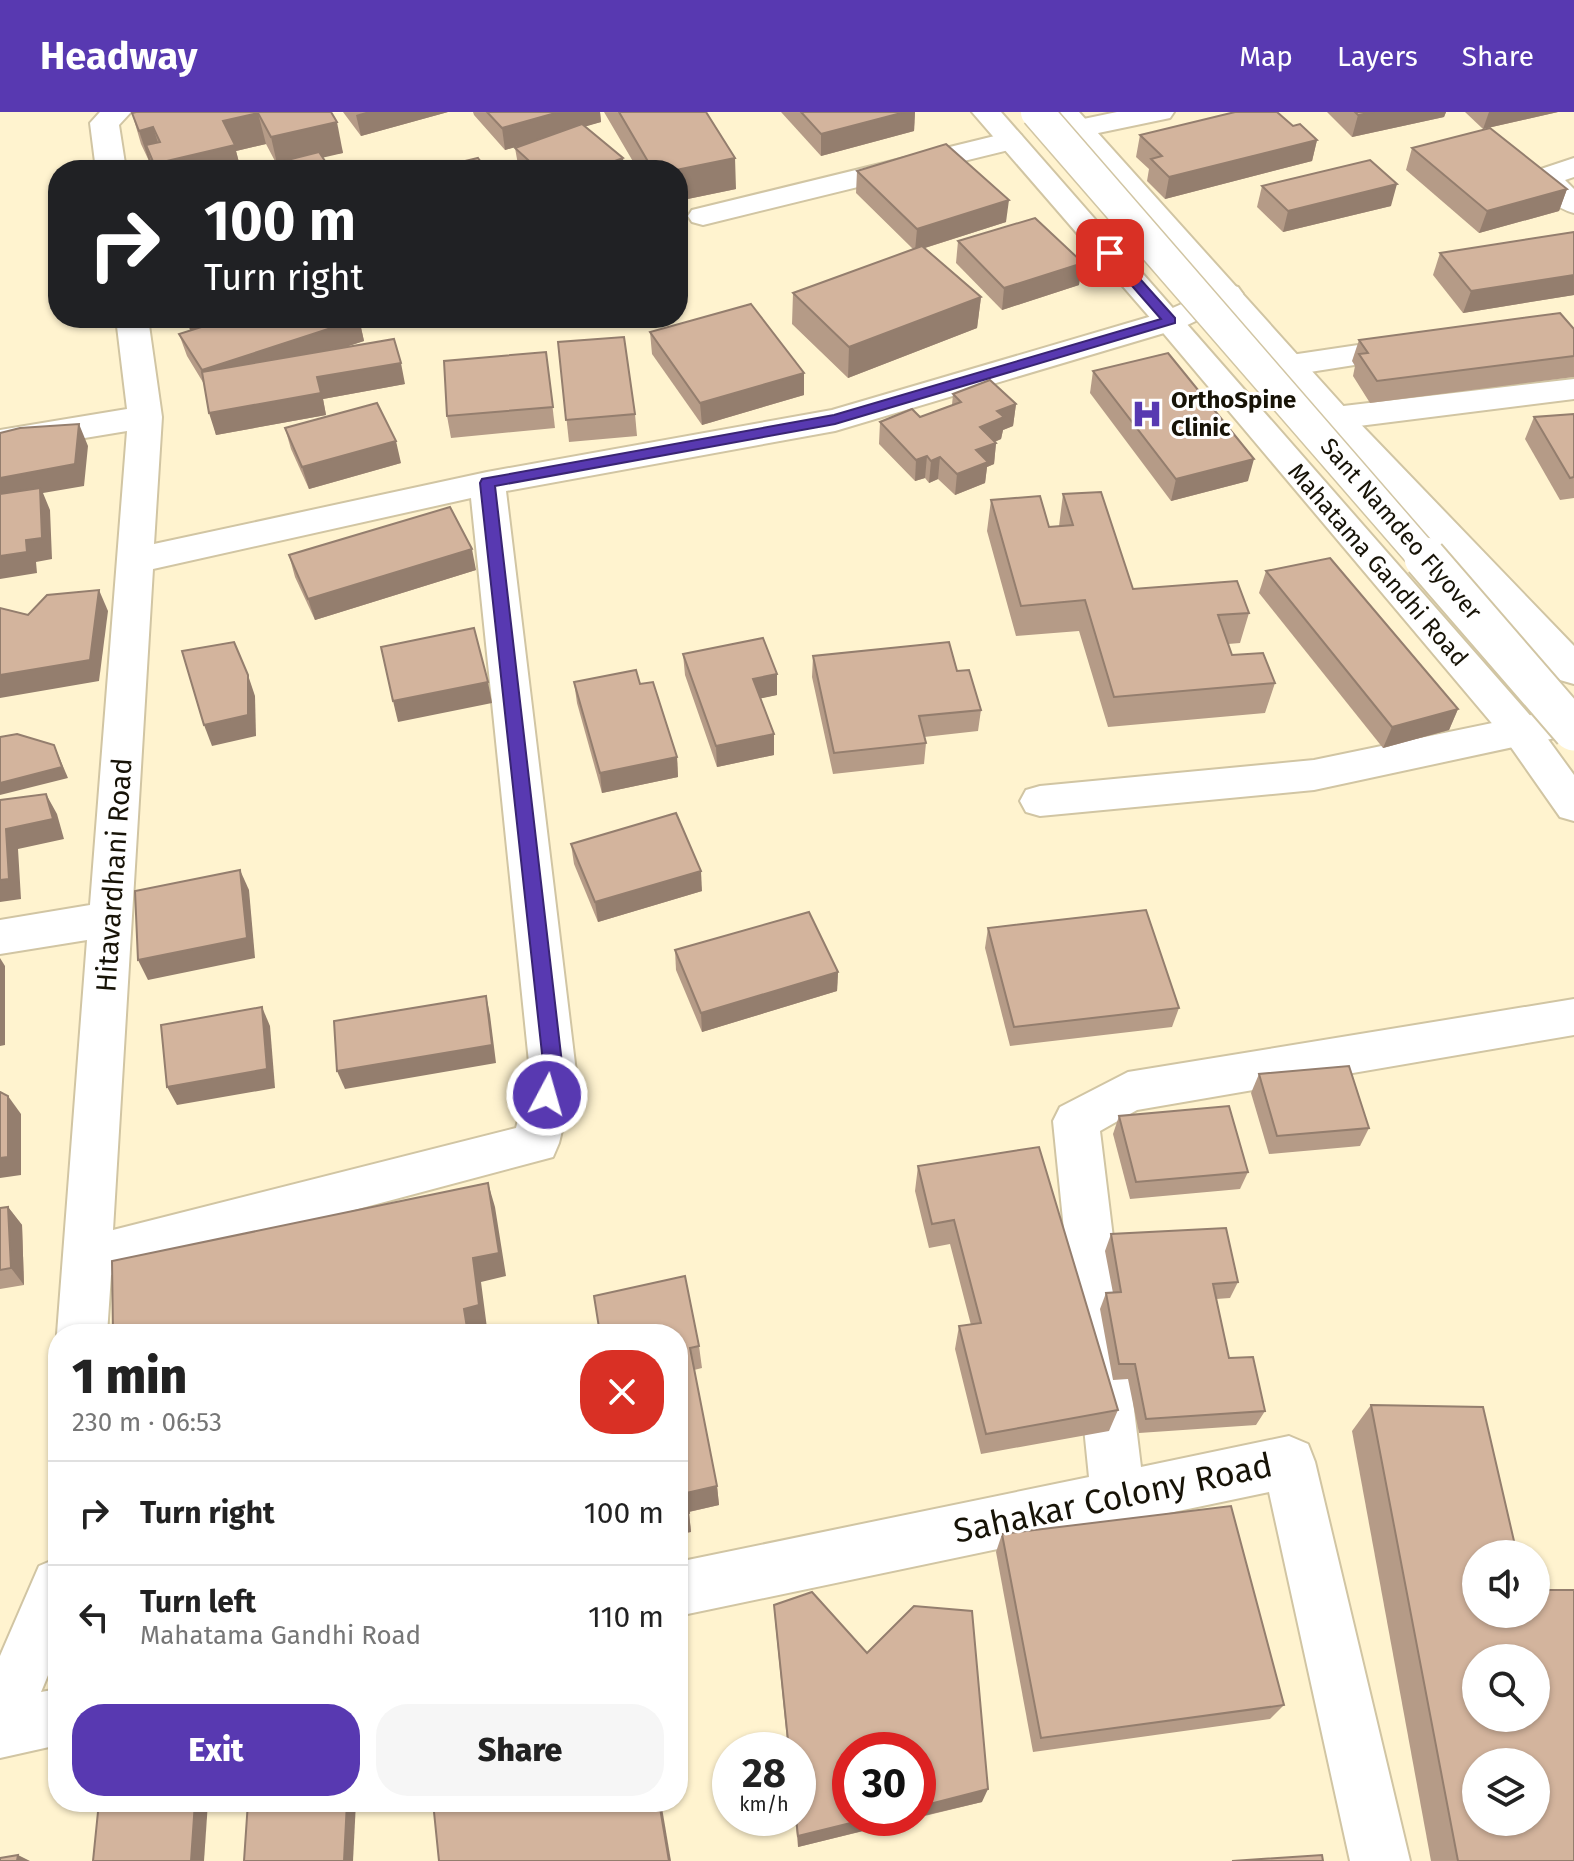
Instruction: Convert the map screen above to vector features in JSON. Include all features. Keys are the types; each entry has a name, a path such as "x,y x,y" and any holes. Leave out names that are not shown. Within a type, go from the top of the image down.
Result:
{"street":[{"path":"110,160 104,123 117,112"},
{"name":"Mahatama Gandhi Road","path":"986,112 1170,321 1520,730 1574,806"},
{"name":"Sant Namdeo Flyover","path":"1037,112 1574,730"},
{"path":"1071,120 1160,112"},
{"path":"1071,120 1291,365 1350,416 1574,670"},
{"path":"703,216 1011,141"},
{"path":"1574,167 1548,176 1552,186 1574,204"},
{"path":"136,560 487,483 835,420 1170,321 1227,294"},
{"name":"Hitavardhani Road","path":"83,1324 145,417 133,328"},
{"path":"1291,365 1440,343"},
{"path":"1333,359 1350,416"},
{"path":"1350,416 1574,389"},
{"path":"0,441 145,417"},
{"path":"88,1259 536,1143 553,1072 487,483"},
{"path":"1040,801 1314,775 1574,720"},
{"path":"0,937 111,919"},
{"path":"1118,1497 1076,1121 1128,1092 1574,1017"},
{"name":"Sahakar Colony Road","path":"688,1587 1289,1462 1380,1861"},
{"path":"0,1726 48,1609"},
{"path":"0,1726 48,1719"}],"building":[{"path":"331,112 337,122 271,137 258,113 223,121 235,145 171,160 152,160 146,145 160,142 153,127 139,131 132,113"},
{"path":"487,112 559,112 502,128"},
{"path":"619,112 706,112 735,158 688,168 688,160 647,160"},
{"path":"801,112 905,112 821,134"},
{"path":"1235,112 1277,112 1293,126 1300,124 1317,140 1169,177 1151,159 1162,156 1140,135"},
{"path":"582,124 623,158 528,160 515,148"},
{"path":"1490,128 1567,189 1487,211 1412,148"},
{"path":"946,144 1009,200 917,229 857,171"},
{"path":"319,152 324,160 287,160"},
{"path":"1370,160 1397,184 1288,211 1262,186"},
{"path":"1035,218 1083,263 1004,288 958,241"},
{"path":"1574,232 1574,275 1471,291 1440,253"},
{"path":"922,246 981,297 849,347 793,293"},
{"path":"751,304 804,373 700,403 650,332 664,328 688,328 688,321"},
{"path":"1560,313 1574,329 1574,356 1377,381 1359,354 1368,353 1359,340"},
{"path":"198,328 331,328 202,370 179,334"},
{"path":"624,337 635,414 566,420 558,342"},
{"path":"394,339 401,363 317,377 321,393 209,413 202,372"},
{"path":"546,352 553,407 447,416 444,361"},
{"path":"1168,353 1254,459 1176,479 1093,371"},
{"path":"990,380 1016,404 997,411 1004,417 980,427 996,443 976,450 988,462 957,474 940,457 931,461 927,456 916,460 880,422 912,409 920,417 961,402 953,394"},
{"path":"377,403 396,441 302,467 285,428"},
{"path":"1574,414 1574,477 1570,478 1534,417"},
{"path":"79,424 75,464 0,478 0,433 20,428"},
{"path":"40,488 42,538 26,540 27,552 0,556 0,494"},
{"path":"1101,492 1133,589 1237,581 1249,613 1218,615 1232,655 1263,653 1275,683 1114,697 1085,600 1021,606 991,500 1040,496 1049,527 1073,525 1063,494"},
{"path":"450,507 472,549 308,599 289,555"},
{"path":"1330,558 1458,709 1392,727 1266,571"},
{"path":"99,590 90,660 0,675 0,608 28,615 47,595"},
{"path":"474,628 488,682 393,701 381,647"},
{"path":"763,638 777,674 753,679 774,734 716,746 683,654"},
{"path":"234,642 248,675 248,715 204,725 182,651"},
{"path":"949,642 957,671 969,670 981,710 919,716 926,743 834,753 813,656"},
{"path":"636,670 640,684 653,682 677,757 600,773 574,682"},
{"path":"17,734 54,745 62,767 0,783 0,737"},
{"path":"46,794 53,819 6,829 9,879 0,880 0,800"},
{"path":"676,813 701,871 595,902 571,844"},
{"path":"240,870 247,938 138,960 135,891"},
{"path":"1146,910 1179,1008 1014,1027 988,928"},
{"path":"809,912 838,972 701,1013 675,950"},
{"path":"486,996 492,1045 337,1071 334,1021"},
{"path":"262,1007 267,1069 167,1087 161,1025"},
{"path":"1349,1066 1369,1128 1277,1136 1259,1074"},
{"path":"0,1092 8,1096 8,1157 0,1158"},
{"path":"1229,1106 1248,1172 1136,1182 1119,1116"},
{"path":"1039,1147 1118,1410 986,1434 959,1326 981,1323 954,1220 932,1224 918,1166"},
{"path":"488,1183 499,1253 473,1258 479,1305 464,1309 466,1324 113,1324 112,1261"},
{"path":"8,1207 11,1268 0,1270 0,1208"},
{"path":"1226,1228 1238,1282 1213,1284 1229,1358 1253,1357 1265,1411 1146,1419 1135,1364 1119,1364 1106,1293 1121,1292 1111,1234"},
{"path":"685,1276 699,1346 690,1348 717,1486 688,1493 688,1324 598,1324 594,1296"},
{"path":"1371,1405 1483,1407 1514,1540 1462,1540 1462,1628 1550,1628 1550,1590 1574,1590 1574,1861 1458,1861"},
{"path":"1231,1506 1284,1705 1041,1738 1002,1534"},
{"path":"812,1592 867,1653 914,1606 972,1611 988,1789 936,1802 936,1732 832,1732 832,1828 816,1832 816,1732 787,1732 774,1605"},
{"path":"98,1812 194,1812 191,1861 93,1861"},
{"path":"247,1812 346,1812 344,1861 244,1861"},
{"path":"434,1812 661,1812 669,1861 439,1861"},
{"path":"18,1855 17,1861 0,1861 0,1858"},
{"path":"1322,1855 1323,1861 1232,1861"}],"place":[{"name":"OrthoSpine Clinic","path":"1147,414"}],"route":[{"path":"547,1095 553,1072 487,483 835,420 1170,321 1110,253"}]}
